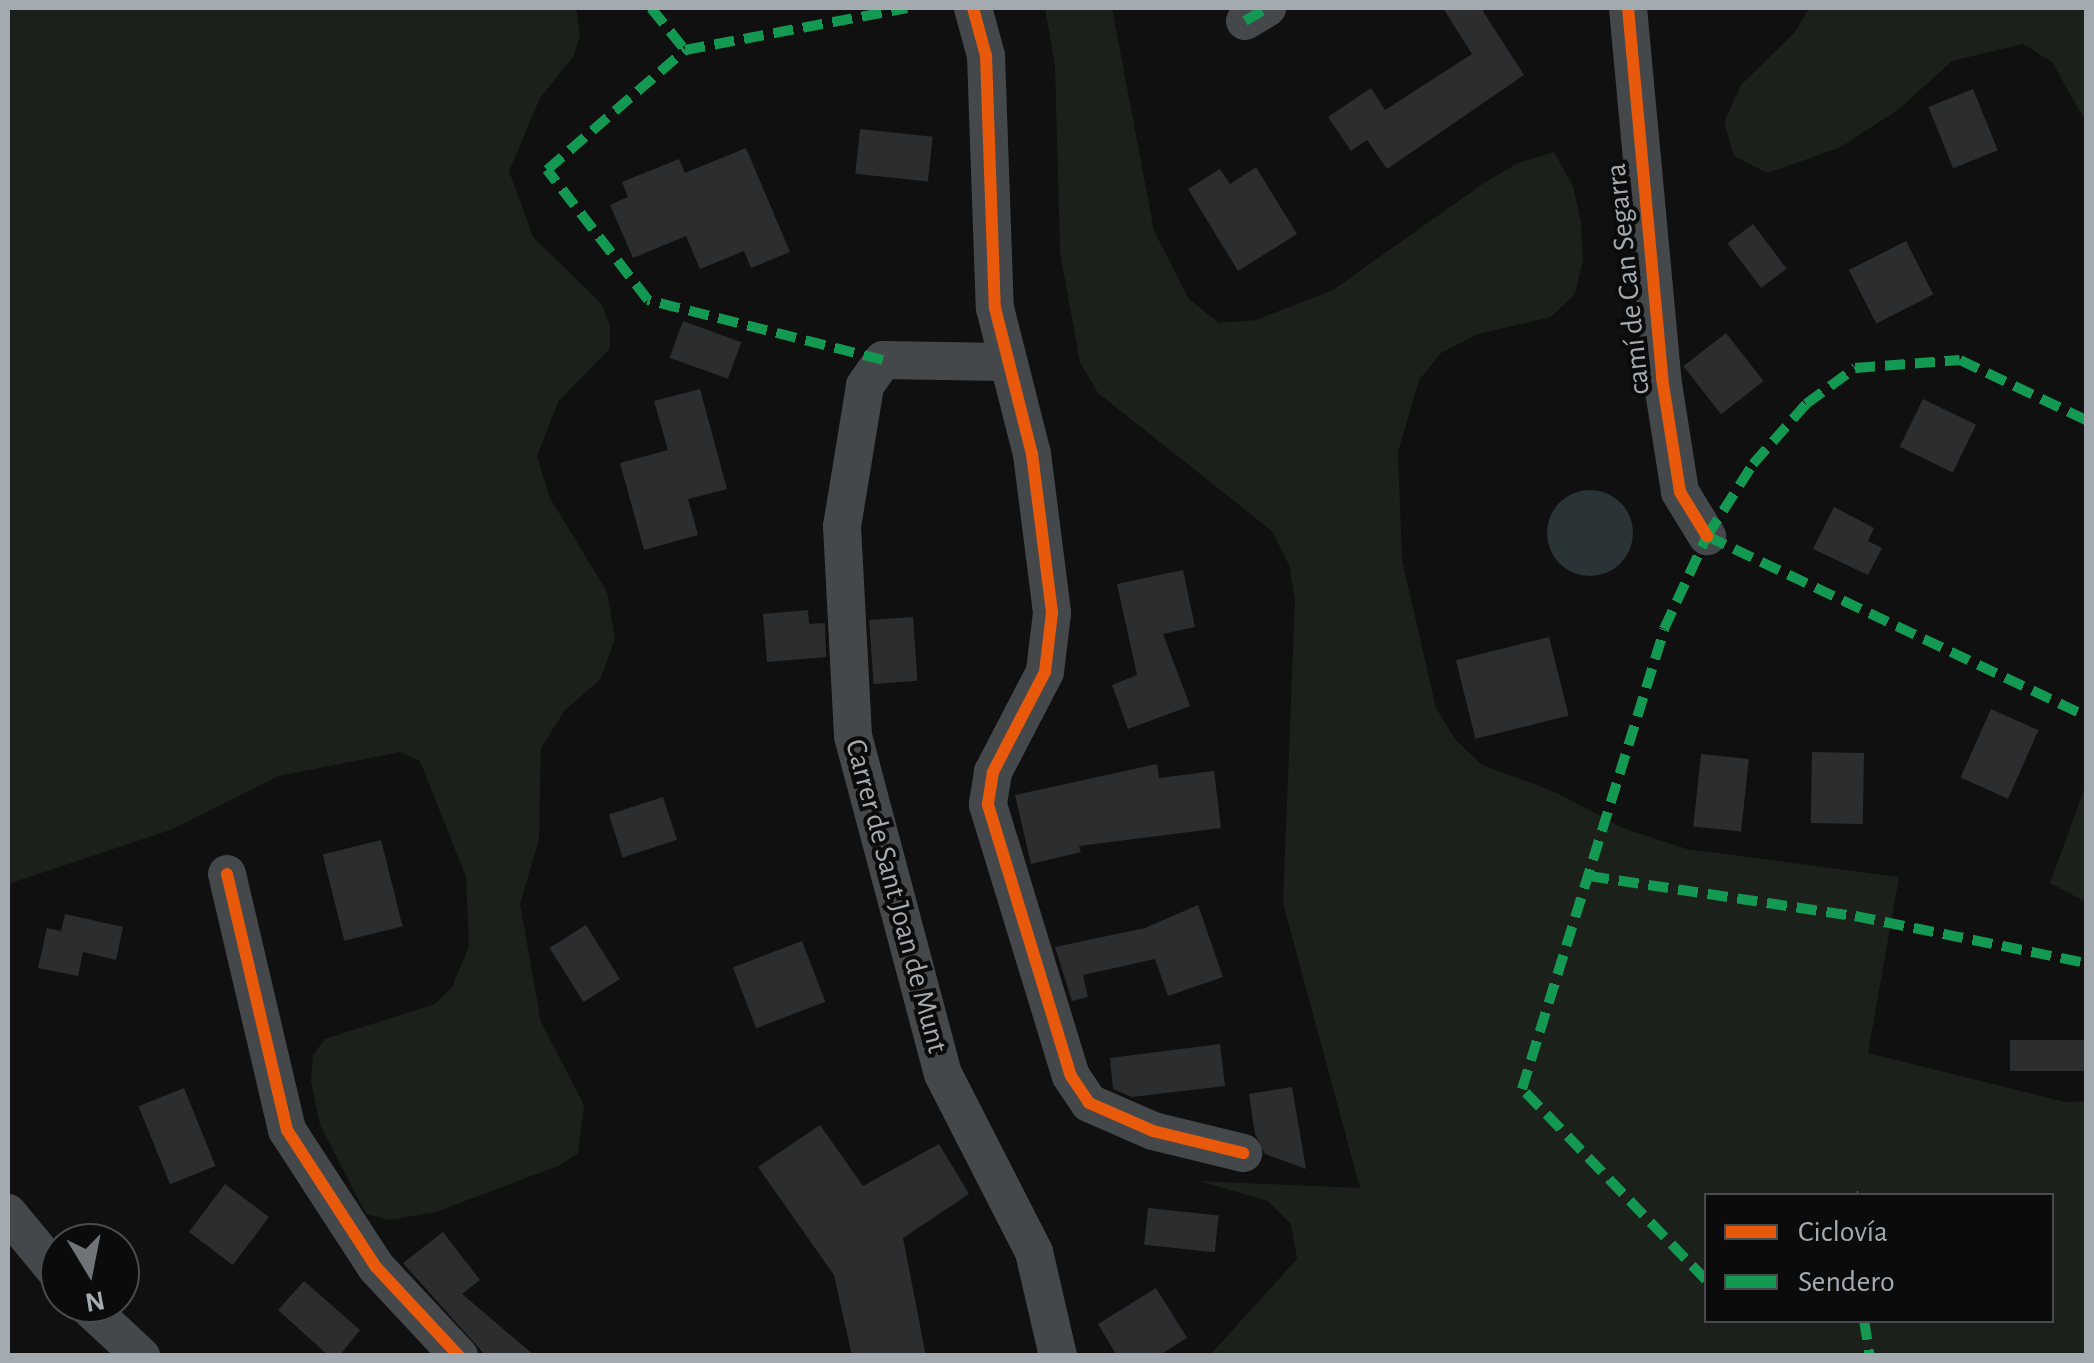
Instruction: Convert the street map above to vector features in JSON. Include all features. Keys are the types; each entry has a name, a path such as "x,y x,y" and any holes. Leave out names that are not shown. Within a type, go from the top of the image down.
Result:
{"street":[{"path":"973,8 986,56 995,308 1004,362 1032,454 1052,613 1044,672 993,772 988,805 1071,1076 1089,1103 1153,1131 1243,1154"},
{"name":"camí de Can Segarra","path":"1628,8 1662,378 1680,492 1708,536"},
{"name":"Carrer de Sant Joan de Munt","path":"1004,362 883,360 865,386 842,526 852,736 943,1074 1034,1252 1058,1356"},
{"path":"226,874 287,1130 376,1268 459,1356"},
{"path":"8,1212 40,1251"},
{"path":"106,1323 141,1356"}],"shaded area":[{"path":"8,8 576,8 580,36 573,57 540,98 509,171 533,237 601,303 610,325 610,348 558,402 537,456 550,498 607,592 615,639 600,680 565,710 541,748 539,839 520,904 541,1022 584,1105 578,1153 558,1166 436,1212 389,1220 366,1214 320,1125 311,1081 313,1055 325,1039 435,1004 452,987 469,946 466,877 420,761 400,752 279,776 173,829 8,884"},
{"path":"1045,8 1112,8 1154,231 1189,299 1219,323 1256,320 1333,290 1484,183 1518,163 1554,152 1573,186 1581,223 1583,259 1575,294 1551,317 1478,334 1441,353 1419,380 1398,452 1402,560 1436,708 1455,739 1482,765 1555,792 1623,828 1687,849 1899,877 1868,1053 2065,1102 2086,1101 2086,1355 1210,1355 1297,1259 1291,1224 1268,1201 1199,1181 1360,1188 1283,903 1295,600 1289,565 1272,531 1098,393 1080,362 1060,253 1055,65"},
{"path":"1809,8 2086,8 2086,122 2052,62 2023,44 1952,61 1898,110 1839,148 1767,173 1734,156 1724,122 1741,85 1795,32"},
{"path":"1582,490 1598,490 1621,502 1630,516 1630,550 1621,564 1598,576 1582,576 1566,569 1554,557 1547,541 1547,525 1554,509 1566,497"},
{"path":"2086,785 2086,902 2050,883"}],"building":[{"path":"1443,8 1481,8 1524,75 1387,169 1367,140 1351,151 1328,117 1371,88 1385,110 1472,54"},
{"path":"1973,89 1998,150 1953,168 1928,107"},
{"path":"860,129 933,137 928,181 855,174"},
{"path":"746,148 790,252 751,268 744,251 700,269 686,236 633,258 610,205 628,197 622,182 679,159 685,173"},
{"path":"1256,167 1297,234 1238,271 1188,189 1220,169 1230,184"},
{"path":"1753,224 1787,269 1761,288 1727,243"},
{"path":"1906,241 1933,294 1876,324 1849,270"},
{"path":"683,321 741,342 728,379 670,358"},
{"path":"1726,333 1764,381 1721,414 1683,366"},
{"path":"700,389 727,489 688,499 698,535 644,550 620,463 668,450 654,401"},
{"path":"1923,399 1976,425 1953,472 1900,447"},
{"path":"1834,507 1874,528 1868,541 1882,548 1868,575 1813,549"},
{"path":"1183,570 1195,627 1163,634 1190,706 1128,729 1112,685 1137,675 1117,584"},
{"path":"808,610 809,624 825,623 826,657 767,662 763,614"},
{"path":"913,617 917,681 874,684 869,620"},
{"path":"1549,637 1569,716 1475,739 1456,660"},
{"path":"1991,709 2039,730 2008,799 1960,778"},
{"path":"1812,752 1864,753 1863,824 1811,823"},
{"path":"1701,754 1749,759 1741,832 1693,827"},
{"path":"1157,764 1159,778 1214,771 1221,828 1079,846 1081,852 1031,864 1015,795"},
{"path":"663,797 677,840 623,857 609,815"},
{"path":"381,840 403,926 344,941 323,855"},
{"path":"1198,905 1223,977 1168,996 1155,959 1083,975 1088,997 1072,1001 1055,947 1145,928"},
{"path":"65,914 123,927 116,960 83,952 78,976 38,968 47,928 61,931"},
{"path":"586,925 620,979 583,1002 550,948"},
{"path":"802,941 825,1002 756,1028 733,968"},
{"path":"2010,1040 2086,1040 2086,1071 2010,1071"},
{"path":"1220,1044 1225,1086 1132,1097 1113,1089 1110,1058"},
{"path":"1292,1087 1306,1169 1265,1154 1255,1134 1249,1094"},
{"path":"184,1088 215,1166 170,1184 139,1106"},
{"path":"820,1125 863,1186 939,1144 969,1194 903,1238 926,1356 852,1356 834,1275 758,1167"},
{"path":"225,1184 269,1217 233,1265 189,1232"},
{"path":"1148,1208 1219,1215 1215,1252 1144,1245"},
{"path":"443,1232 480,1280 462,1294 535,1356 486,1356 403,1263"},
{"path":"304,1281 360,1330 339,1356 329,1356 278,1310"},
{"path":"1156,1288 1187,1338 1158,1356 1117,1356 1098,1324"}],"marked path":[{"path":"651,8 685,50"},
{"path":"883,360 648,300 547,170 685,50 907,8"},
{"path":"1245,21 1267,8"},
{"path":"1704,1278 1522,1089 1664,629 1707,536 1753,464 1806,404 1855,368 1960,360 2086,420"},
{"path":"1707,536 2086,716"},
{"path":"1589,876 1855,916 2086,963"},
{"path":"1864,1323 1870,1356"}],"cycle path":[{"path":"973,8 986,56 995,308 1032,454 1052,613 1045,672 993,772 988,805 1071,1076 1089,1103 1153,1131 1243,1153"},
{"path":"1628,8 1662,378 1680,492 1707,536"},
{"path":"227,874 287,1130 376,1267 459,1356"}]}
